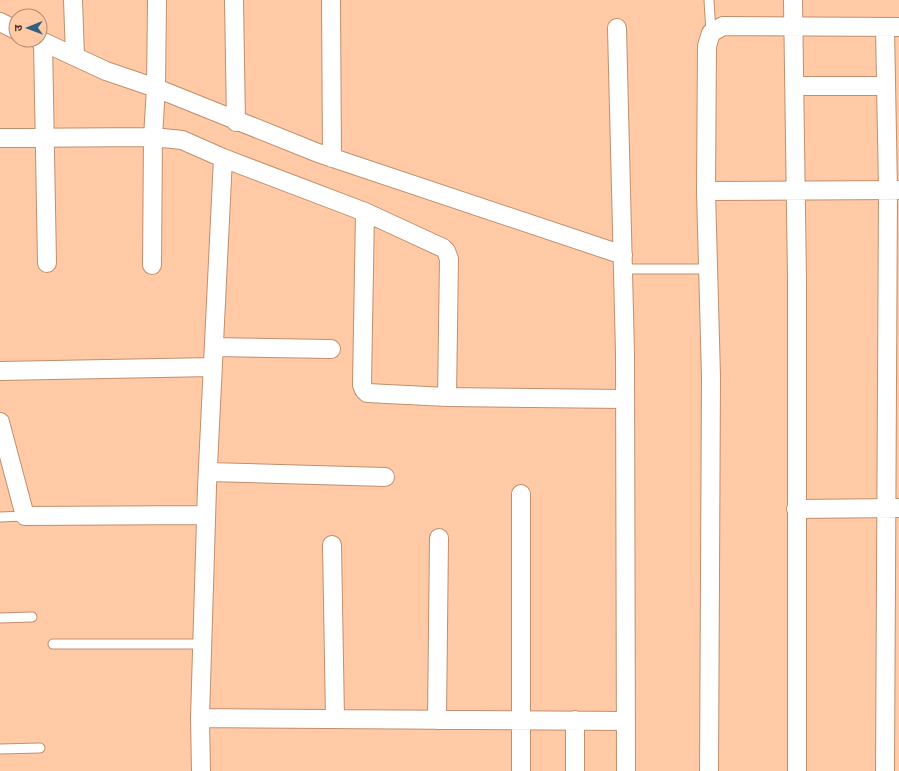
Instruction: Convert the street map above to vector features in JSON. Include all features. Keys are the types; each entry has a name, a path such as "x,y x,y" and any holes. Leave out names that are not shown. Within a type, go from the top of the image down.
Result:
{"street":[{"path":"73,0 74,56"},
{"path":"152,265 153,138 156,88 157,0"},
{"path":"234,0 236,122"},
{"path":"331,0 332,158"},
{"path":"793,0 796,191 796,771"},
{"path":"709,771 711,377 706,191 708,46 711,33 723,26 794,25 892,28 886,86 894,190 893,508 885,771"},
{"path":"617,28 625,399 626,771"},
{"path":"48,44 106,71 156,88 236,122 623,262"},
{"path":"41,48 45,138 47,263"},
{"path":"794,86 886,86"},
{"path":"0,138 153,138 182,140 223,158 365,212 442,248 448,254 447,397"},
{"path":"201,771 200,718 206,515 223,158"},
{"path":"706,191 894,190"},
{"path":"365,212 364,390 374,395 625,399"},
{"path":"214,347 331,349"},
{"path":"0,371 213,367"},
{"path":"0,422 25,516 206,515"},
{"path":"208,472 385,477"},
{"path":"521,494 521,771"},
{"path":"796,509 893,508"},
{"path":"437,720 439,538"},
{"path":"332,545 335,719"},
{"path":"200,718 626,721"},
{"path":"575,720 575,771"}],"lane":[{"path":"709,0 711,33"},
{"path":"623,262 708,269"},
{"path":"0,517 25,516"},
{"path":"0,618 32,617"},
{"path":"53,644 202,644"},
{"path":"0,749 40,748"}]}
